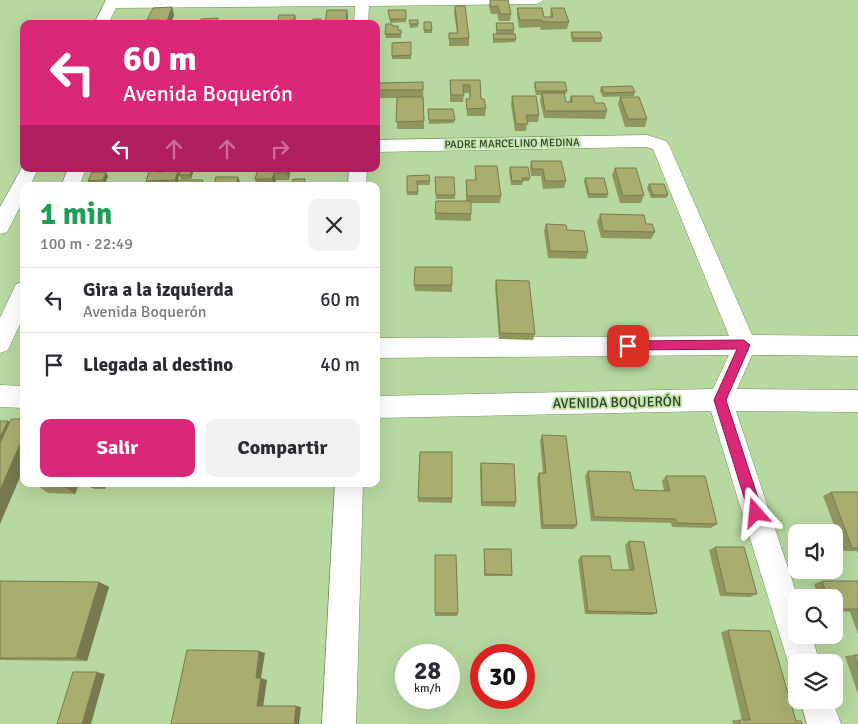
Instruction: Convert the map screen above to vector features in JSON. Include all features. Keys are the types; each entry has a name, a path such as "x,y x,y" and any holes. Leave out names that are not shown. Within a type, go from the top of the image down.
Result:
{"street":[{"path":"103,20 112,2 537,0"},
{"path":"145,17 151,2"},
{"path":"361,20 362,2"},
{"name":"PADRE MARCELINO MEDINA","path":"380,146 647,141 660,145 744,345"},
{"path":"0,228 20,187"},
{"path":"6,342 20,302"},
{"path":"744,345 720,400 801,654"},
{"path":"380,348 858,346"},
{"path":"0,396 20,397"},
{"name":"AVENIDA BOQUERÓN","path":"380,408 720,400 858,401"},
{"path":"339,724 349,487"},
{"path":"819,709 824,724"}],"building":[{"path":"490,0 508,0 511,14 500,14 498,6 491,7"},
{"path":"455,6 465,6 469,38 449,39 449,33 458,33"},
{"path":"172,7 167,20 147,20 153,8"},
{"path":"517,8 542,8 544,17 553,17 551,8 564,8 569,22 520,20"},
{"path":"327,10 347,10 346,20 326,20"},
{"path":"388,10 406,10 406,19 390,19"},
{"path":"279,15 295,15 294,20 278,20"},
{"path":"218,18 217,20 201,19"},
{"path":"409,20 418,20 418,24 410,24"},
{"path":"424,22 431,22 432,30 424,30"},
{"path":"496,23 513,23 514,30 497,30"},
{"path":"386,24 398,26 401,34 385,34"},
{"path":"571,32 600,32 602,38 573,38"},
{"path":"493,34 515,34 516,39 494,39"},
{"path":"411,42 411,55 392,56 392,43"},
{"path":"450,80 480,80 481,99 484,99 486,108 467,109 466,99 470,99 470,85 463,85 464,95 451,95"},
{"path":"423,82 423,90 380,90 380,83"},
{"path":"535,82 565,82 567,91 536,91"},
{"path":"632,86 635,92 604,93 601,87"},
{"path":"542,93 564,93 566,102 572,102 571,96 593,96 595,103 604,103 607,111 545,111"},
{"path":"512,96 536,96 539,115 526,115 528,124 516,124"},
{"path":"397,97 423,97 424,121 396,122"},
{"path":"620,97 639,97 647,119 628,119"},
{"path":"428,109 453,109 455,120 429,120"},
{"path":"531,161 561,161 566,181 545,181 543,169 532,169"},
{"path":"475,166 497,166 501,196 467,196 466,180 476,180"},
{"path":"510,167 528,167 530,178 522,178 523,181 512,181"},
{"path":"615,168 636,168 644,195 623,196"},
{"path":"92,172 106,172 103,180 88,181"},
{"path":"149,172 178,172 175,180 146,181"},
{"path":"180,172 191,172 190,175 179,175"},
{"path":"257,172 287,172 274,173 272,179 255,179"},
{"path":"429,175 430,181 417,181 418,192 407,192 407,176"},
{"path":"216,177 238,177 237,182 215,182"},
{"path":"435,177 454,177 455,195 436,195"},
{"path":"585,178 604,178 608,194 589,194"},
{"path":"293,179 305,179 304,182 292,182"},
{"path":"178,180 203,180 202,182 177,182"},
{"path":"649,184 664,184 668,195 653,195"},
{"path":"436,201 471,201 471,214 435,213"},
{"path":"600,214 644,215 646,224 652,224 655,232 603,231"},
{"path":"546,224 566,225 567,230 584,231 588,252 550,251"},
{"path":"415,267 452,267 452,285 414,285"},
{"path":"496,280 529,281 535,334 500,333"},
{"path":"11,419 20,419 20,444 0,490 0,443"},
{"path":"0,421 8,421 0,437"},
{"path":"542,435 566,436 577,525 543,525 539,473 546,473"},
{"path":"420,452 452,452 452,498 418,498"},
{"path":"481,463 514,464 516,502 482,502"},
{"path":"588,471 630,472 634,490 670,491 666,476 705,476 717,524 677,523 676,519 594,517"},
{"path":"831,492 858,492 858,548 852,548"},
{"path":"629,541 644,542 657,613 588,611 581,556 610,556 612,570 634,570"},
{"path":"715,547 744,547 757,594 726,593"},
{"path":"484,549 511,549 512,575 485,574"},
{"path":"435,555 456,555 458,613 435,613"},
{"path":"0,581 99,582 76,658 0,658"},
{"path":"822,581 858,581 858,609 843,609 843,589 825,589"},
{"path":"728,630 770,631 788,693 788,709 793,709 796,721 801,721 802,724 740,724 739,720 750,720"},
{"path":"187,650 259,651 256,678 261,678 257,706 296,706 294,724 171,724"},
{"path":"854,655 858,655 858,665"},
{"path":"73,672 97,672 82,724 57,724"}],"route":[{"path":"628,346 744,345 720,400 756,513"}]}
